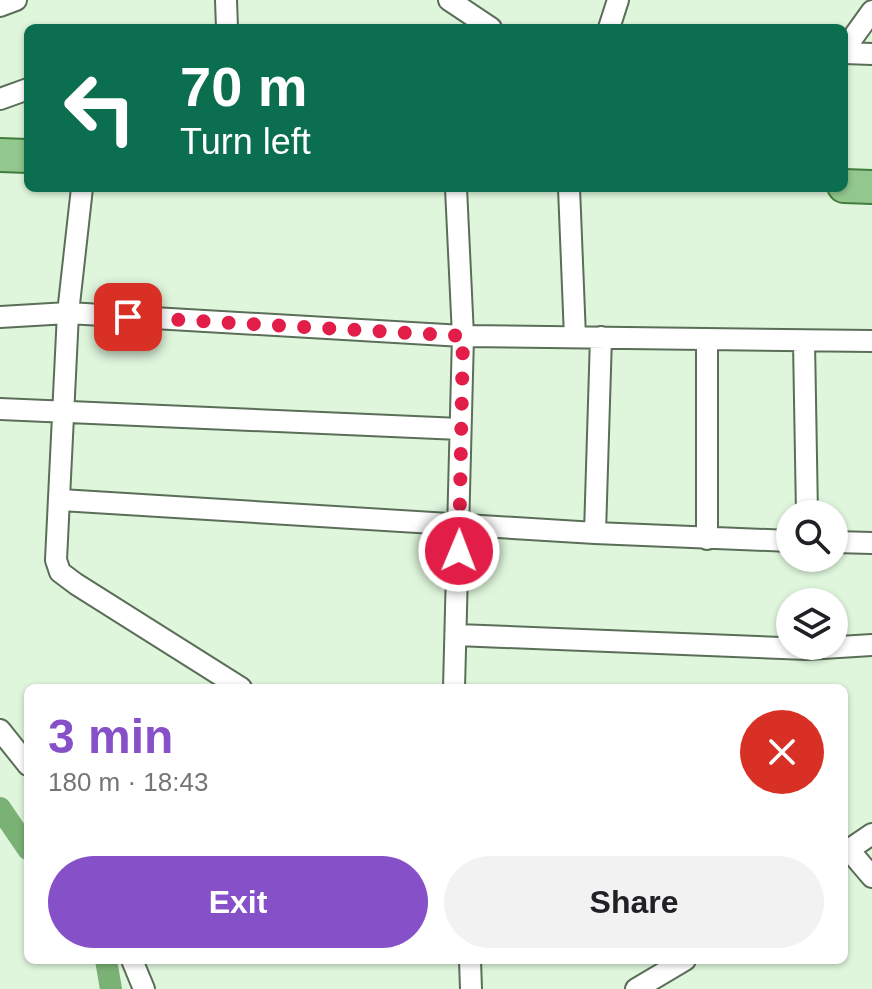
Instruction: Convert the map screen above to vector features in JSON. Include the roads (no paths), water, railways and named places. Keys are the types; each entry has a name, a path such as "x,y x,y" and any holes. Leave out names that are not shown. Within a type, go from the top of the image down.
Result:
{"main road":[{"path":"0,155 24,156"},
{"path":"848,186 872,187"}],"street":[{"path":"0,6 16,0"},
{"path":"226,0 227,24"},
{"path":"449,0 485,24"},
{"path":"610,24 618,0"},
{"path":"848,45 872,11"},
{"path":"848,51 872,54"},
{"path":"0,99 24,90"},
{"path":"82,192 68,313 56,560 60,572 235,684"},
{"path":"454,684 463,336 456,192"},
{"path":"569,192 575,337"},
{"path":"0,317 68,313 463,336 872,341"},
{"path":"595,533 601,337"},
{"path":"707,340 707,539"},
{"path":"804,342 807,500"},
{"path":"0,409 460,429"},
{"path":"61,500 595,533 776,541"},
{"path":"848,542 872,543"},
{"path":"457,635 807,649 872,645"},
{"path":"0,730 24,760"},
{"path":"848,851 872,834"},
{"path":"848,853 872,877"},
{"path":"134,964 144,989"},
{"path":"470,964 471,989"},
{"path":"636,989 678,964"}],"waterway":[{"path":"0,808 24,843"},
{"path":"107,964 111,989"}]}
